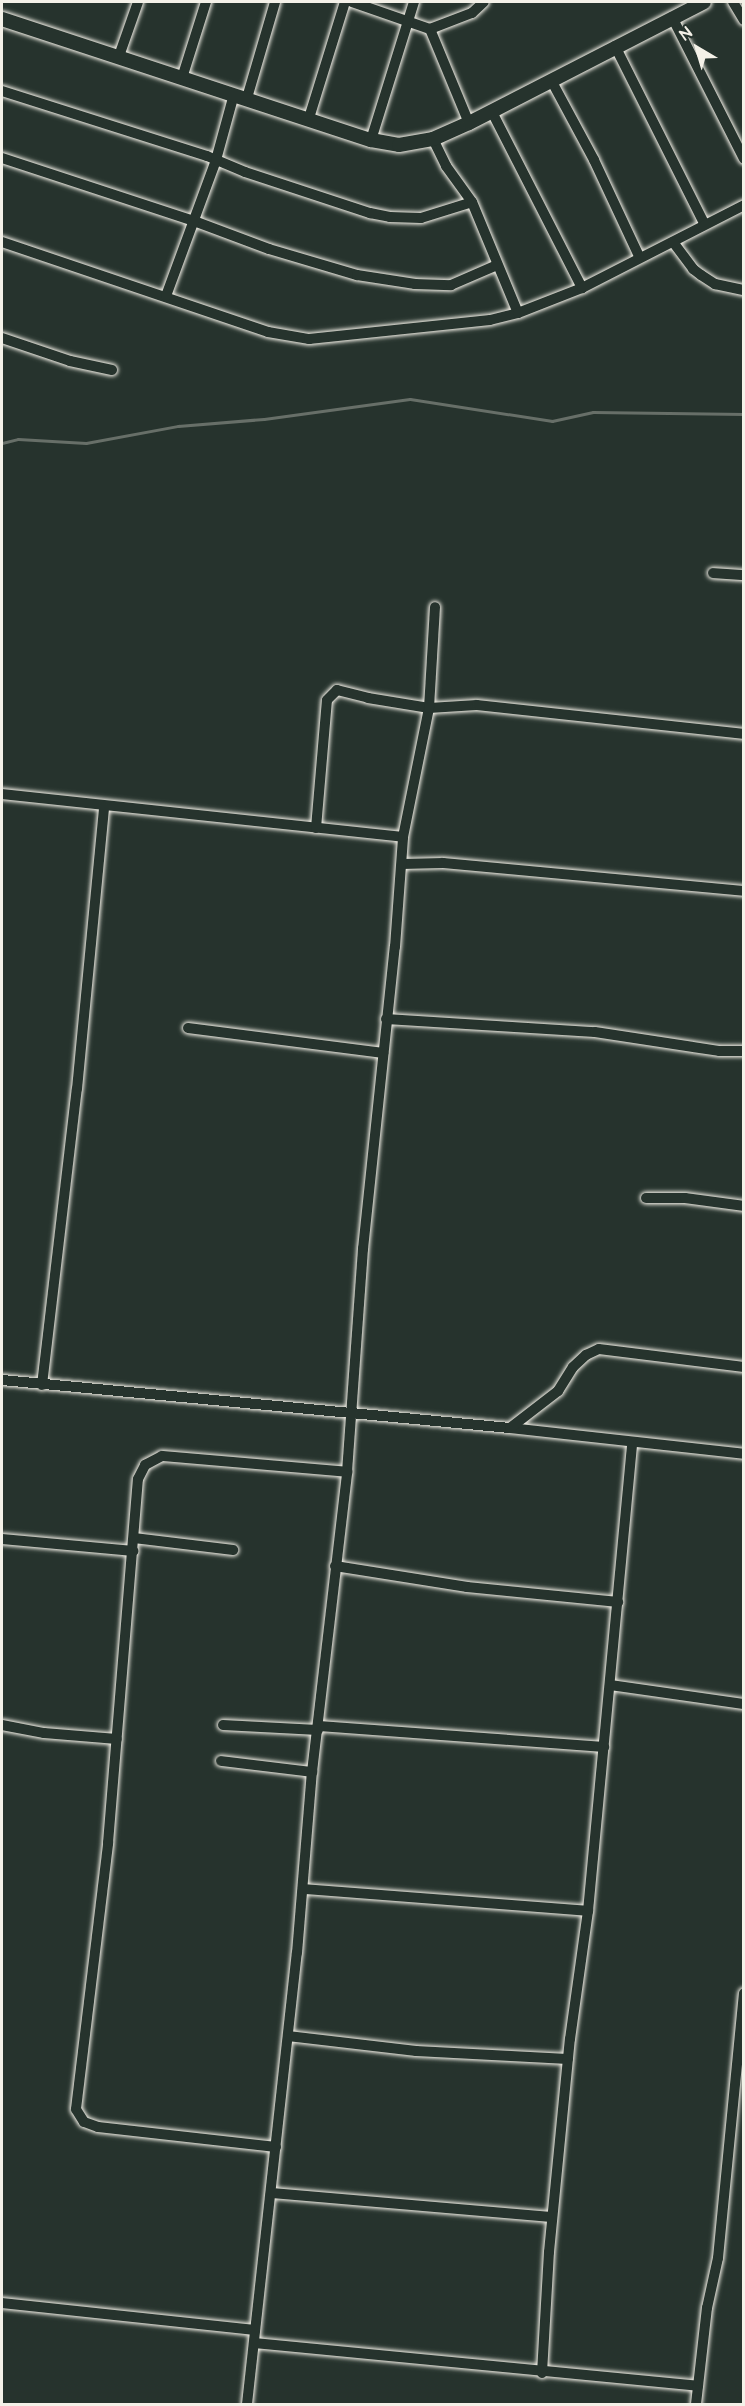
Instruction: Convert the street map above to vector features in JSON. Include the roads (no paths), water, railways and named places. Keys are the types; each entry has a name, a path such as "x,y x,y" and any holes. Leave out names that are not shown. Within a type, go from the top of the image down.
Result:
{"main road":[{"path":"2,19 371,140 399,145 433,139 469,123 704,2"}],"street":[{"path":"119,56 138,2"},
{"path":"182,78 206,2"},
{"path":"166,296 275,2"},
{"path":"309,118 345,2"},
{"path":"352,2 410,20 430,29 469,123"},
{"path":"371,140 414,2"},
{"path":"430,29 472,13 484,2"},
{"path":"733,2 744,20"},
{"path":"672,17 744,159"},
{"path":"615,46 704,223"},
{"path":"551,80 594,160 640,258"},
{"path":"2,91 216,160 353,208 390,217 421,218 472,202"},
{"path":"492,112 582,288"},
{"path":"433,139 446,166 472,202 518,314"},
{"path":"2,158 357,275 415,284 451,285 497,265"},
{"path":"2,242 268,332 309,339 490,320 518,314 582,288 673,242 704,223 744,205"},
{"path":"673,242 693,269 708,279 729,288 744,290"},
{"path":"2,338 70,360 112,370"},
{"path":"713,573 744,575"},
{"path":"247,2404 304,1889 312,1772 319,1728 347,1472 350,1414 403,837 429,708 435,607"},
{"path":"316,828 327,699 332,692 338,690 368,698 429,708 477,705 744,734"},
{"path":"2,794 104,807 403,837"},
{"path":"42,1385 78,1077 104,807"},
{"path":"402,864 443,864 744,891"},
{"path":"386,1019 595,1032 719,1051 744,1051"},
{"path":"188,1028 383,1053"},
{"path":"646,1198 686,1198 744,1206"},
{"path":"510,1428 558,1391 573,1367 586,1355 599,1349 744,1367"},
{"path":"2,1380 510,1428 744,1454"},
{"path":"542,2373 552,2217 568,2059 588,1911 632,1443"},
{"path":"276,2146 98,2127 90,2125 79,2116 76,2098 104,1889 138,1479 141,1469 149,1461 162,1456 347,1472"},
{"path":"134,1538 233,1550"},
{"path":"2,1539 133,1551"},
{"path":"335,1566 449,1584 618,1602"},
{"path":"610,1685 744,1704"},
{"path":"2,1725 44,1733 117,1739"},
{"path":"223,1725 319,1728 604,1747"},
{"path":"221,1761 312,1772"},
{"path":"304,1889 588,1911"},
{"path":"696,2404 707,2308 718,2258 744,1993"},
{"path":"288,2036 416,2051 568,2059"},
{"path":"271,2193 552,2217"},
{"path":"2,2303 255,2330"},
{"path":"254,2343 542,2373 698,2386"}],"waterway":[{"path":"2,443 18,439 86,443 178,426 264,419 410,399 552,421 593,412 744,414"}]}
